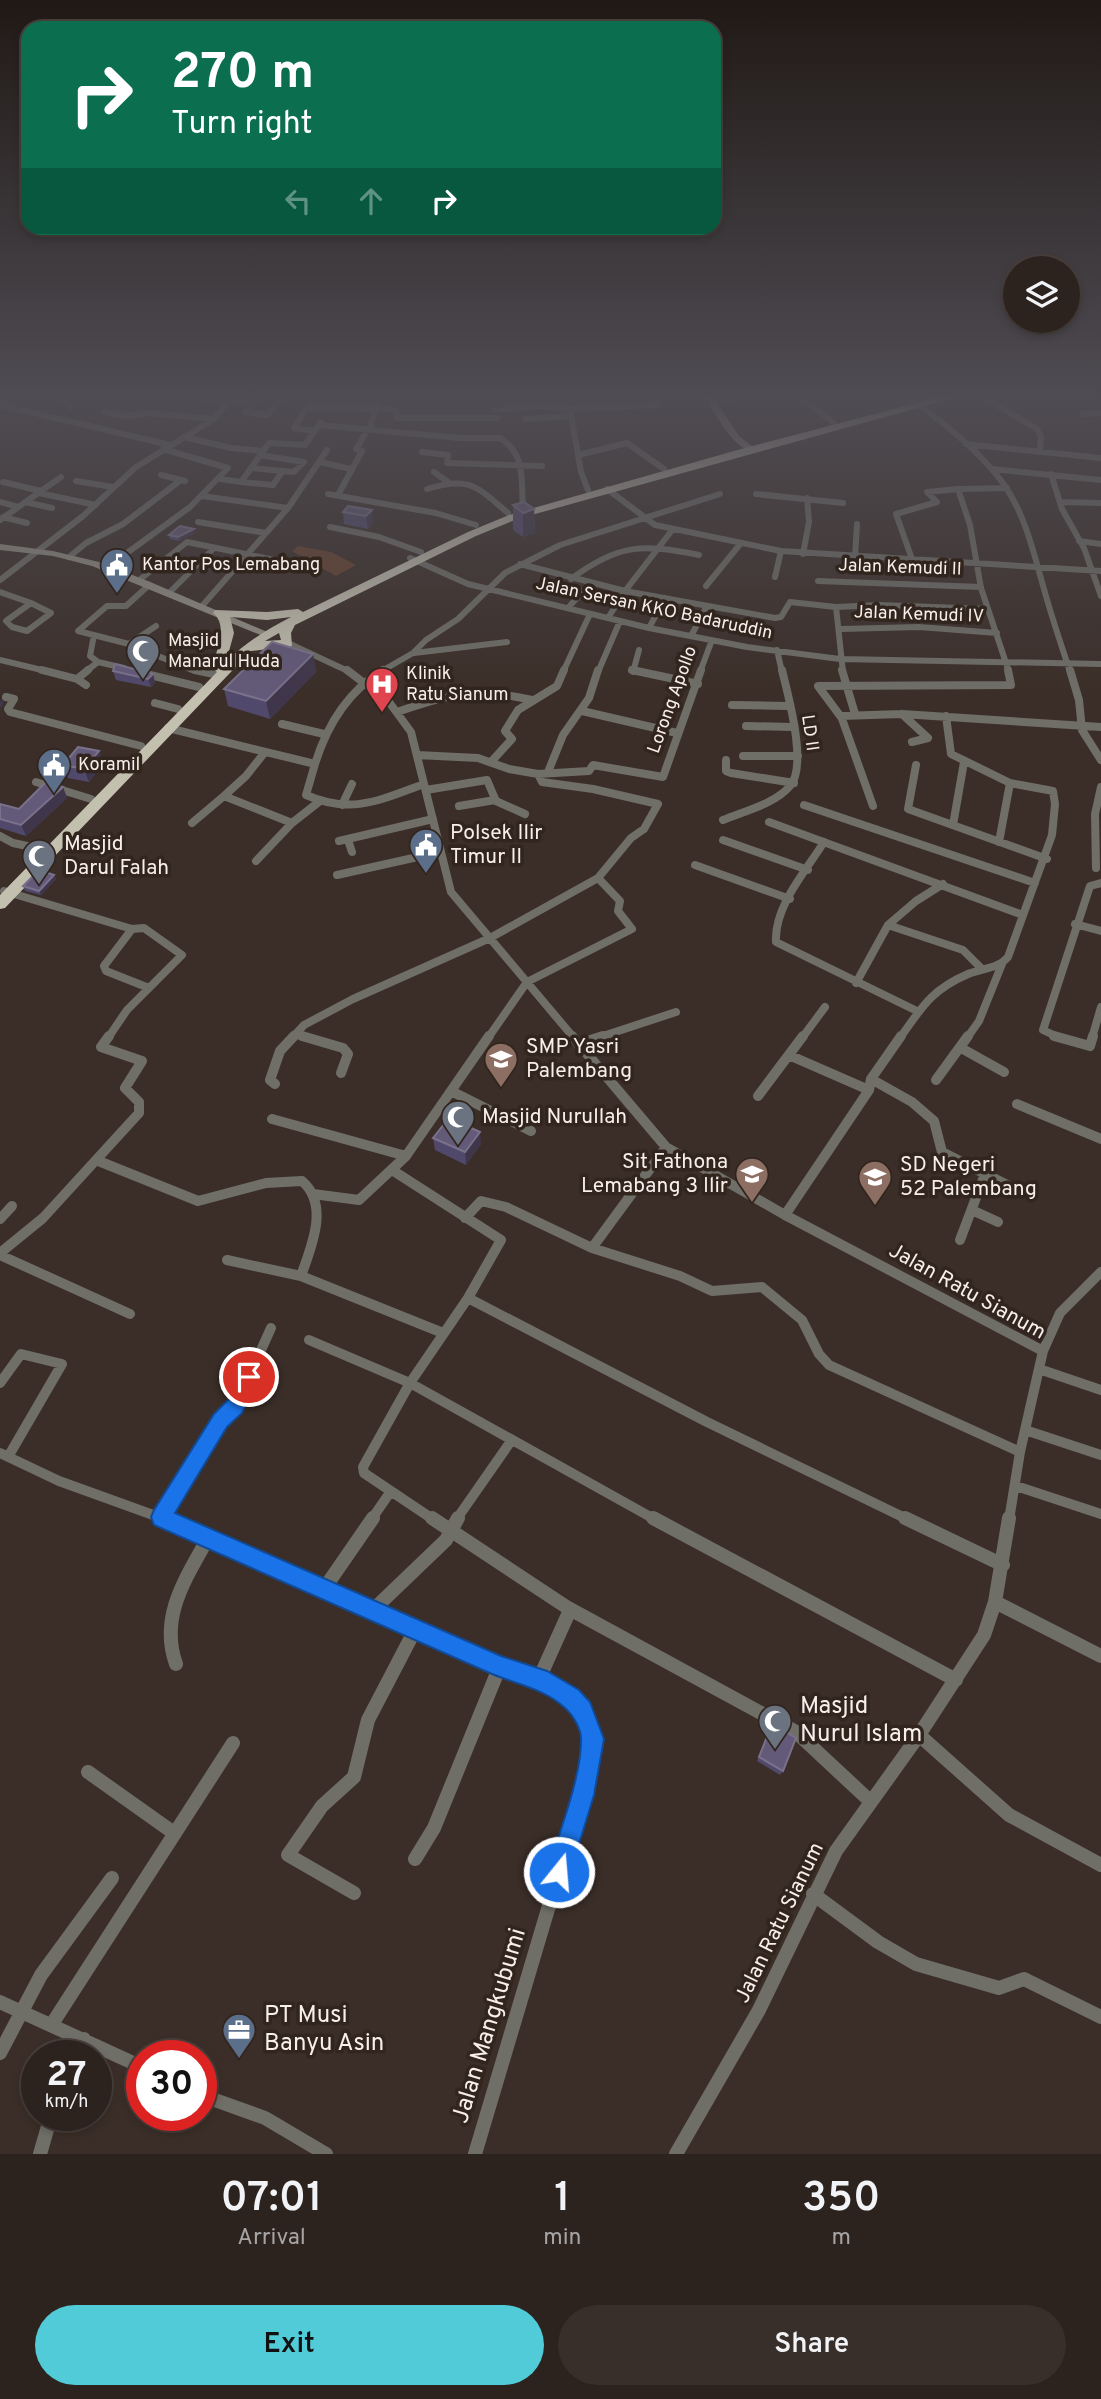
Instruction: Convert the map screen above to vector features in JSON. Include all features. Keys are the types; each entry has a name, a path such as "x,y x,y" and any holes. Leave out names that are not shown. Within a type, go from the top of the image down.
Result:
{"highway":[{"path":"47,850 91,799 239,645 476,525 573,495"},
{"path":"416,557 500,522 585,495"},
{"path":"216,671 229,633 221,614 294,618"},
{"path":"288,643 284,637 294,618"},
{"path":"4,896 263,633"},
{"path":"247,648 260,644 288,643"}],"street":[{"path":"2,518 36,495"},
{"path":"51,495 96,505"},
{"path":"0,580 106,495"},
{"path":"69,557 86,543 123,524 164,495"},
{"path":"244,502 251,495"},
{"path":"202,606 299,495"},
{"path":"333,495 436,513 476,525"},
{"path":"489,495 508,513"},
{"path":"522,495 523,509"},
{"path":"613,495 654,525 781,551 1101,571"},
{"path":"495,800 487,780 425,787 370,805 320,801 306,793 324,734 343,705 366,682 413,653 426,640 458,619 487,588 520,565 560,545 720,495"},
{"path":"763,495 843,503"},
{"path":"912,559 896,514 936,502 930,495"},
{"path":"873,806 841,717 818,686 1012,685 1007,662 981,587 975,563 970,515 961,495"},
{"path":"1010,495 1040,567 1049,608 1079,700 1084,735 1101,760"},
{"path":"1057,495 1092,570 1101,596"},
{"path":"105,569 202,496 288,508"},
{"path":"803,554 809,525 807,498"},
{"path":"0,502 18,507"},
{"path":"25,502 52,509"},
{"path":"1059,502 1101,503"},
{"path":"2,518 27,523"},
{"path":"198,522 266,533"},
{"path":"855,557 857,524"},
{"name":"Jalan Sersan KKO Badaruddin","path":"330,527 379,537 451,578 590,614 712,640 840,659 1101,664"},
{"path":"608,618 625,591 673,529"},
{"path":"1079,541 1101,544"},
{"path":"138,581 186,542 294,564"},
{"path":"706,586 741,543"},
{"path":"571,579 598,560 630,551 660,546 699,555"},
{"path":"0,547 69,557 170,592 263,633"},
{"path":"170,592 214,548"},
{"path":"775,577 781,551"},
{"path":"520,565 625,591 777,618 782,616 790,602 836,607 912,605 988,609"},
{"name":"Jalan Kemudi II","path":"818,581 981,587"},
{"path":"568,608 590,583"},
{"path":"149,585 126,606 107,606 78,631 129,644 186,668 216,671"},
{"path":"0,592 31,603 51,614 27,631 6,623 31,603"},
{"path":"649,628 665,598"},
{"path":"691,636 707,606"},
{"path":"836,607 841,629 840,659 855,714"},
{"path":"492,762 512,739 505,731 515,712 557,686 590,614"},
{"path":"417,755 478,758 509,769 538,774 548,772 563,735 582,711 620,621"},
{"path":"129,644 156,626"},
{"name":"Jalan Kemudi IV","path":"841,629 919,627 997,633"},
{"path":"94,635 89,652 98,662 195,692"},
{"name":"Lorong Apollo","path":"548,772 589,771 593,765 663,776 712,640"},
{"path":"413,653 506,642"},
{"name":"Jalan Ratu Sianum","path":"288,643 322,657 366,682 397,712 412,734 452,892 666,1147 785,1215 1043,1351 1020,1452 1003,1565 984,1635 919,1735 836,1852 813,1894 759,2010 676,2154"},
{"path":"639,650 632,672 698,684"},
{"name":"LD II","path":"723,820 783,792 794,783 798,756 777,650"},
{"path":"413,653 422,663"},
{"path":"0,660 83,681 98,662"},
{"path":"397,712 453,693 472,690 492,691 532,700"},
{"path":"6,697 14,699 8,709 10,712 141,746"},
{"path":"155,703 178,709"},
{"path":"732,705 789,706"},
{"path":"582,711 677,733"},
{"path":"841,717 855,714 902,714 1101,727"},
{"path":"902,714 928,738 912,742"},
{"path":"936,1080 979,1021 1002,964 1010,954 1035,883 1047,859 1052,832 1053,791 1010,783 950,753 946,716"},
{"path":"282,724 324,734"},
{"path":"746,726 793,727"},
{"path":"168,728 315,764"},
{"path":"192,823 246,776 265,752"},
{"path":"743,756 798,756"},
{"path":"726,760 726,771 731,773 794,783"},
{"path":"953,825 964,762"},
{"path":"916,765 908,808 1047,859"},
{"path":"275,1084 270,1080 274,1063 281,1048 295,1034 328,1011 416,973 598,878 631,838 644,829 658,804 593,789 542,782 538,774"},
{"path":"36,782 91,799"},
{"path":"999,842 1010,783"},
{"path":"342,804 352,784"},
{"path":"1096,868 1096,811 1101,787"},
{"path":"225,796 292,823"},
{"path":"459,806 495,800 525,814"},
{"path":"256,861 292,823 320,801"},
{"path":"804,805 1035,883"},
{"path":"352,852 343,840 433,819"},
{"path":"769,822 1023,915"},
{"path":"0,836 13,843 47,850"},
{"path":"723,840 807,870"},
{"path":"824,842 790,899 774,935 776,942 919,1012"},
{"path":"0,845 13,843"},
{"path":"337,875 440,852"},
{"path":"695,865 790,899"},
{"path":"313,1194 359,1200 406,1156 527,982 632,929 618,911 620,901 598,878"},
{"path":"1101,883 1090,886 1042,1027 1047,1034 1101,1050"},
{"path":"856,983 888,925 916,901 943,884"},
{"path":"4,896 132,929 144,928 182,955 120,1017 101,1047 142,1061 125,1088 141,1106 138,1115 43,1218 1,1256 130,1314"},
{"path":"1075,924 1101,931"},
{"path":"888,925 963,950 982,970"},
{"path":"132,929 104,966 106,971 149,988"},
{"path":"785,1215 869,1090 871,1079 931,994 946,984 1002,964"},
{"path":"758,1096 791,1056 825,1007"},
{"path":"1090,1046 1101,1007"},
{"path":"578,1044 676,1012"},
{"path":"295,1034 343,1048 348,1054 341,1073"},
{"path":"961,1048 1004,1072"},
{"path":"791,1056 869,1090"},
{"path":"871,1079 912,1102 934,1121 942,1152 1009,1186"},
{"path":"451,1091 531,1131"},
{"path":"1017,1104 1101,1139"},
{"path":"272,1119 406,1156"},
{"path":"592,1248 666,1147"},
{"path":"96,1160 198,1201 266,1183 302,1181 308,1184 316,1206 315,1237 300,1276"},
{"path":"391,1170 501,1240 468,1298 410,1383 363,1467 364,1473 570,1610 796,1732 870,1801"},
{"path":"960,1240 974,1211 985,1174"},
{"path":"465,1218 481,1201 506,1208 592,1248 680,1276 715,1292 762,1287 802,1320 819,1354 829,1364 1020,1452"},
{"path":"0,1219 12,1206"},
{"path":"974,1211 998,1222"},
{"path":"228,1260 300,1276 443,1333"},
{"path":"1043,1351 1060,1313 1101,1272"},
{"path":"468,1298 707,1422 1003,1565"},
{"path":"161,1517 220,1420 238,1401 271,1328"},
{"path":"309,1340 410,1383 511,1441 956,1680"},
{"path":"0,1383 21,1354 62,1364 4,1455"},
{"path":"1039,1369 1101,1390"},
{"path":"1025,1430 1101,1455"},
{"path":"374,1609 442,1545 449,1530 511,1441"},
{"name":"Jalan Mangkubumi","path":"4,1455 59,1481 161,1517 500,1666 539,1679 571,1698 582,1710 593,1739 583,1795 475,2154"},
{"path":"1016,1486 1101,1514"},
{"path":"324,1589 391,1491"},
{"path":"176,1664 168,1639 174,1606 184,1580 208,1538"},
{"path":"995,1602 1101,1657"},
{"path":"539,1679 570,1610"},
{"path":"354,1893 288,1855 325,1802 354,1777 368,1720 416,1628"},
{"path":"415,1859 434,1828 500,1666"},
{"path":"919,1735 1009,1815 1101,1865"},
{"path":"52,2024 233,1742"},
{"path":"88,1772 174,1833"},
{"path":"0,2053 41,1975 112,1878"},
{"path":"813,1894 878,1942 916,1964 999,1988 1024,1979 1101,2017"},
{"path":"0,2002 126,2059"},
{"path":"217,2101 265,2118 326,2154"},
{"path":"40,2154 47,2131"}],"shaded area":[{"path":"298,546 331,552 356,565 336,576 292,551"}],"building":[{"path":"524,502 534,509 523,513 513,505"},
{"path":"348,506 372,510 366,516 343,512"},
{"path":"180,526 194,529 178,537 169,535"},
{"path":"272,642 313,654 266,701 224,689"},
{"path":"115,664 153,674 148,679 113,671"},
{"path":"78,747 99,751 84,769 63,765"},
{"path":"46,782 63,787 21,825 0,819 0,804 19,809"},
{"path":"39,870 54,875 39,891 23,886"},
{"path":"449,1118 480,1132 465,1152 433,1138"},
{"name":"Masjid Nurul Islam","path":"772,1724 796,1738 783,1771 759,1757"}],"place":[{"name":"Kantor Pos Lemabang","path":"117,595"},
{"name":"Masjid Manarul Huda","path":"143,681"},
{"name":"Klinik Ratu Sianum","path":"382,714"},
{"name":"Koramil","path":"54,795"},
{"name":"Polsek Ilir Timur II","path":"426,875"},
{"name":"Masjid Darul Falah","path":"39,886"},
{"name":"SMP Yasri Palembang","path":"501,1089"},
{"name":"Masjid Nurullah","path":"458,1147"},
{"name":"Sit Fathona Lemabang 3 Ilir","path":"752,1204"},
{"name":"SD Negeri 52 Palembang","path":"875,1207"},
{"name":"Masjid Nurul Islam","path":"775,1751"},
{"name":"PT Musi Banyu Asin","path":"239,2060"}],"route":[{"path":"249,1377 233,1410 220,1420 161,1517 500,1666 539,1679 571,1698 582,1710 593,1739 583,1795 559,1872"}]}
